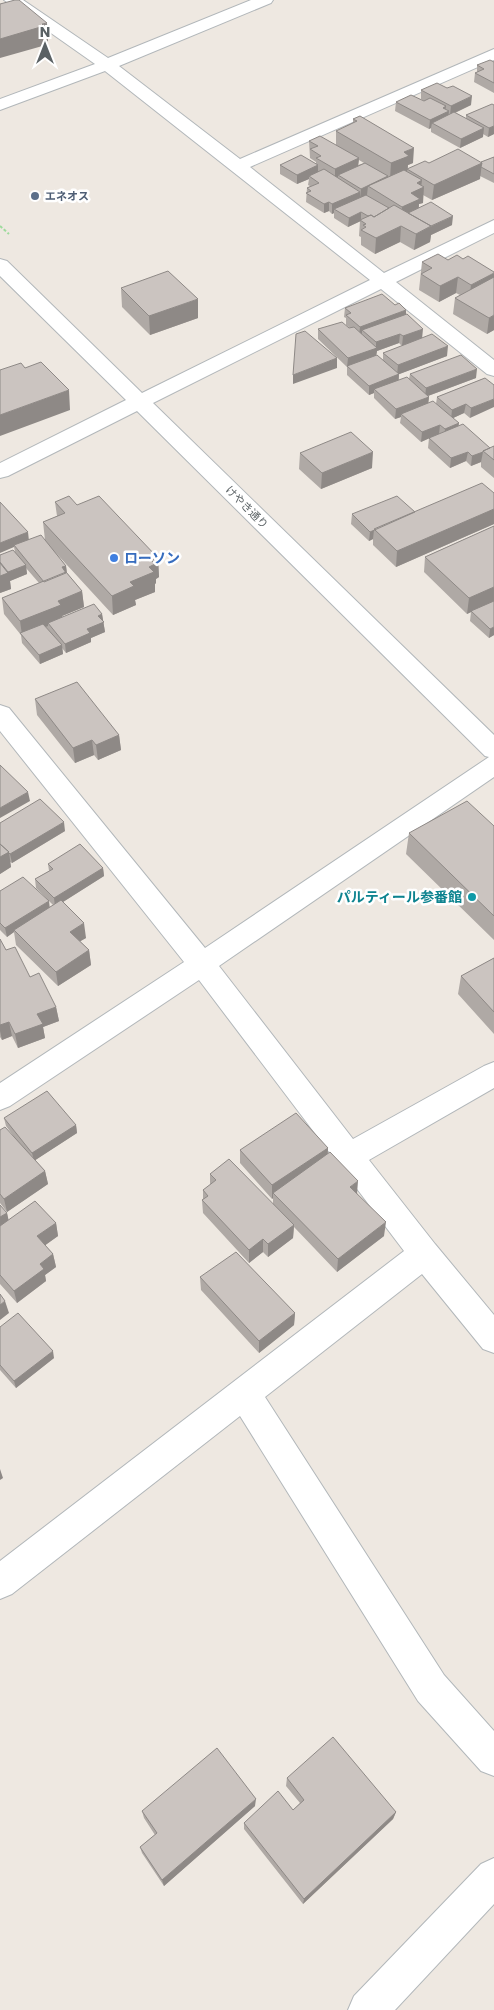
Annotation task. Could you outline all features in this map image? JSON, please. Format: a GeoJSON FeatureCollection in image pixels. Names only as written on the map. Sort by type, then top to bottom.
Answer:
{"type":"FeatureCollection","features":[{"type":"Feature","properties":{"kind":"street"},"geometry":{"type":"LineString","coordinates":[[12,0],[107,65],[238,166],[494,370]]}},
{"type":"Feature","properties":{"kind":"street"},"geometry":{"type":"LineString","coordinates":[[0,105],[107,65],[265,0]]}},
{"type":"Feature","properties":{"kind":"street"},"geometry":{"type":"LineString","coordinates":[[238,166],[494,54]]}},
{"type":"Feature","properties":{"kind":"street"},"geometry":{"type":"LineString","coordinates":[[0,471],[494,226]]}},
{"type":"Feature","properties":{"kind":"street","name":"けやき通り"},"geometry":{"type":"LineString","coordinates":[[0,264],[494,750]]}},
{"type":"Feature","properties":{"kind":"street"},"geometry":{"type":"LineString","coordinates":[[4,727],[202,964],[424,1254],[494,1339]]}},
{"type":"Feature","properties":{"kind":"street"},"geometry":{"type":"LineString","coordinates":[[0,1098],[202,964],[494,765]]}},
{"type":"Feature","properties":{"kind":"street"},"geometry":{"type":"LineString","coordinates":[[350,1156],[494,1074]]}},
{"type":"Feature","properties":{"kind":"street"},"geometry":{"type":"LineString","coordinates":[[0,1582],[424,1254]]}},
{"type":"Feature","properties":{"kind":"street"},"geometry":{"type":"LineString","coordinates":[[244,1393],[431,1688],[494,1758]]}},
{"type":"Feature","properties":{"kind":"street"},"geometry":{"type":"LineString","coordinates":[[368,2010],[494,1878]]}},
{"type":"Feature","properties":{"kind":"building"},"geometry":{"type":"Polygon","coordinates":[[[19,0],[47,23],[42,24],[44,26],[0,39],[0,4],[19,0]]]}},
{"type":"Feature","properties":{"kind":"building"},"geometry":{"type":"Polygon","coordinates":[[[490,60],[494,62],[494,83],[475,73],[484,69],[477,65],[490,60]]]}},
{"type":"Feature","properties":{"kind":"building"},"geometry":{"type":"Polygon","coordinates":[[[437,83],[447,88],[453,86],[472,96],[451,106],[421,90],[437,83]]]}},
{"type":"Feature","properties":{"kind":"building"},"geometry":{"type":"Polygon","coordinates":[[[411,95],[424,101],[430,98],[446,106],[443,108],[449,111],[430,120],[396,102],[411,95]]]}},
{"type":"Feature","properties":{"kind":"building"},"geometry":{"type":"Polygon","coordinates":[[[492,104],[494,105],[494,126],[489,128],[466,115],[492,104]]]}},
{"type":"Feature","properties":{"kind":"building"},"geometry":{"type":"Polygon","coordinates":[[[454,112],[484,128],[461,139],[432,123],[454,112]]]}},
{"type":"Feature","properties":{"kind":"building"},"geometry":{"type":"Polygon","coordinates":[[[360,116],[414,148],[404,152],[409,156],[391,163],[336,131],[357,121],[353,119],[360,116]]]}},
{"type":"Feature","properties":{"kind":"building"},"geometry":{"type":"Polygon","coordinates":[[[320,136],[359,158],[335,169],[316,158],[321,156],[310,149],[318,146],[309,141],[320,136]]]}},
{"type":"Feature","properties":{"kind":"building"},"geometry":{"type":"Polygon","coordinates":[[[458,149],[482,163],[434,185],[407,169],[425,161],[429,163],[458,149]]]}},
{"type":"Feature","properties":{"kind":"building"},"geometry":{"type":"Polygon","coordinates":[[[301,155],[318,165],[297,175],[280,165],[301,155]]]}},
{"type":"Feature","properties":{"kind":"building"},"geometry":{"type":"Polygon","coordinates":[[[494,157],[494,174],[481,167],[481,162],[494,157]]]}},
{"type":"Feature","properties":{"kind":"building"},"geometry":{"type":"Polygon","coordinates":[[[365,163],[388,176],[361,189],[338,175],[365,163]]]}},
{"type":"Feature","properties":{"kind":"building"},"geometry":{"type":"Polygon","coordinates":[[[324,169],[360,192],[332,204],[329,202],[324,204],[306,193],[311,191],[307,188],[319,183],[309,176],[324,169]]]}},
{"type":"Feature","properties":{"kind":"building"},"geometry":{"type":"Polygon","coordinates":[[[404,170],[422,180],[417,183],[424,187],[411,193],[420,199],[402,207],[368,186],[404,170]]]}},
{"type":"Feature","properties":{"kind":"building"},"geometry":{"type":"Polygon","coordinates":[[[366,195],[389,208],[374,217],[361,212],[349,218],[334,209],[366,195]]]}},
{"type":"Feature","properties":{"kind":"building"},"geometry":{"type":"Polygon","coordinates":[[[431,202],[453,216],[431,226],[408,213],[431,202]]]}},
{"type":"Feature","properties":{"kind":"building"},"geometry":{"type":"Polygon","coordinates":[[[394,205],[431,226],[416,234],[401,226],[376,238],[361,230],[366,227],[363,225],[366,224],[360,220],[371,215],[374,217],[394,205]]]}},
{"type":"Feature","properties":{"kind":"building"},"geometry":{"type":"Polygon","coordinates":[[[438,254],[448,260],[457,255],[463,259],[468,256],[494,273],[471,285],[458,277],[440,286],[421,274],[432,268],[422,262],[438,254]]]}},
{"type":"Feature","properties":{"kind":"building"},"geometry":{"type":"Polygon","coordinates":[[[168,271],[198,299],[149,316],[121,288],[168,271]]]}},
{"type":"Feature","properties":{"kind":"building"},"geometry":{"type":"Polygon","coordinates":[[[494,277],[494,315],[489,318],[455,298],[494,277]]]}},
{"type":"Feature","properties":{"kind":"building"},"geometry":{"type":"Polygon","coordinates":[[[382,294],[395,305],[399,303],[406,310],[360,327],[346,315],[351,313],[345,308],[382,294]]]}},
{"type":"Feature","properties":{"kind":"building"},"geometry":{"type":"Polygon","coordinates":[[[407,314],[423,329],[376,342],[362,330],[407,314]]]}},
{"type":"Feature","properties":{"kind":"building"},"geometry":{"type":"Polygon","coordinates":[[[342,322],[349,328],[354,327],[377,348],[348,358],[318,329],[342,322]]]}},
{"type":"Feature","properties":{"kind":"building"},"geometry":{"type":"Polygon","coordinates":[[[305,331],[337,358],[293,375],[296,334],[305,331]]]}},
{"type":"Feature","properties":{"kind":"building"},"geometry":{"type":"Polygon","coordinates":[[[432,334],[448,346],[398,365],[383,353],[432,334]]]}},
{"type":"Feature","properties":{"kind":"building"},"geometry":{"type":"Polygon","coordinates":[[[377,355],[399,374],[369,386],[347,366],[377,355]]]}},
{"type":"Feature","properties":{"kind":"building"},"geometry":{"type":"Polygon","coordinates":[[[461,355],[477,369],[426,388],[410,374],[461,355]]]}},
{"type":"Feature","properties":{"kind":"building"},"geometry":{"type":"Polygon","coordinates":[[[41,362],[69,390],[0,415],[0,370],[21,363],[25,368],[41,362]]]}},
{"type":"Feature","properties":{"kind":"building"},"geometry":{"type":"Polygon","coordinates":[[[407,377],[429,397],[396,409],[374,389],[407,377]]]}},
{"type":"Feature","properties":{"kind":"building"},"geometry":{"type":"Polygon","coordinates":[[[485,378],[494,385],[494,399],[471,408],[466,404],[452,410],[437,397],[485,378]]]}},
{"type":"Feature","properties":{"kind":"building"},"geometry":{"type":"Polygon","coordinates":[[[433,401],[459,423],[445,429],[440,425],[422,432],[401,414],[433,401]]]}},
{"type":"Feature","properties":{"kind":"building"},"geometry":{"type":"Polygon","coordinates":[[[463,424],[490,448],[472,456],[468,452],[451,458],[429,438],[463,424]]]}},
{"type":"Feature","properties":{"kind":"building"},"geometry":{"type":"Polygon","coordinates":[[[351,432],[373,452],[322,473],[300,453],[351,432]]]}},
{"type":"Feature","properties":{"kind":"building"},"geometry":{"type":"Polygon","coordinates":[[[494,446],[494,460],[483,451],[494,446]]]}},
{"type":"Feature","properties":{"kind":"building"},"geometry":{"type":"Polygon","coordinates":[[[482,483],[494,493],[494,509],[397,551],[374,529],[482,483]]]}},
{"type":"Feature","properties":{"kind":"building"},"geometry":{"type":"Polygon","coordinates":[[[69,496],[77,505],[99,496],[158,558],[151,560],[155,564],[149,567],[154,572],[130,582],[134,586],[112,596],[43,522],[65,513],[55,502],[69,496]]]}},
{"type":"Feature","properties":{"kind":"building"},"geometry":{"type":"Polygon","coordinates":[[[397,496],[415,512],[370,532],[352,514],[397,496]]]}},
{"type":"Feature","properties":{"kind":"building"},"geometry":{"type":"Polygon","coordinates":[[[0,502],[28,532],[0,543],[0,502]]]}},
{"type":"Feature","properties":{"kind":"building"},"geometry":{"type":"Polygon","coordinates":[[[494,526],[494,587],[469,598],[425,557],[494,526]]]}},
{"type":"Feature","properties":{"kind":"building"},"geometry":{"type":"Polygon","coordinates":[[[41,535],[66,566],[62,567],[66,573],[44,582],[14,545],[41,535]]]}},
{"type":"Feature","properties":{"kind":"building"},"geometry":{"type":"Polygon","coordinates":[[[13,550],[26,565],[8,572],[0,562],[0,555],[13,550]]]}},
{"type":"Feature","properties":{"kind":"building"},"geometry":{"type":"Polygon","coordinates":[[[0,563],[8,573],[0,576],[0,563]]]}},
{"type":"Feature","properties":{"kind":"building"},"geometry":{"type":"Polygon","coordinates":[[[66,572],[82,591],[58,601],[61,605],[20,621],[2,598],[66,572]]]}},
{"type":"Feature","properties":{"kind":"building"},"geometry":{"type":"Polygon","coordinates":[[[494,601],[494,627],[490,629],[471,611],[494,601]]]}},
{"type":"Feature","properties":{"kind":"building"},"geometry":{"type":"Polygon","coordinates":[[[94,604],[102,614],[98,616],[104,622],[87,629],[90,633],[65,644],[48,623],[94,604]]]}},
{"type":"Feature","properties":{"kind":"building"},"geometry":{"type":"Polygon","coordinates":[[[43,624],[62,645],[39,655],[20,633],[43,624]]]}},
{"type":"Feature","properties":{"kind":"building"},"geometry":{"type":"Polygon","coordinates":[[[77,682],[119,735],[96,745],[92,740],[73,748],[35,699],[77,682]]]}},
{"type":"Feature","properties":{"kind":"building"},"geometry":{"type":"Polygon","coordinates":[[[0,765],[28,792],[0,808],[0,765]]]}},
{"type":"Feature","properties":{"kind":"building"},"geometry":{"type":"Polygon","coordinates":[[[40,799],[64,822],[10,854],[0,844],[0,823],[40,799]]]}},
{"type":"Feature","properties":{"kind":"building","name":"パルティール参番館"},"geometry":{"type":"Polygon","coordinates":[[[467,801],[494,826],[494,916],[409,833],[467,801]]]}},
{"type":"Feature","properties":{"kind":"building"},"geometry":{"type":"Polygon","coordinates":[[[0,844],[9,852],[0,857],[0,844]]]}},
{"type":"Feature","properties":{"kind":"building"},"geometry":{"type":"Polygon","coordinates":[[[80,844],[103,868],[54,898],[35,879],[53,869],[48,864],[80,844]]]}},
{"type":"Feature","properties":{"kind":"building"},"geometry":{"type":"Polygon","coordinates":[[[23,877],[49,901],[5,928],[0,923],[0,891],[23,877]]]}},
{"type":"Feature","properties":{"kind":"building"},"geometry":{"type":"Polygon","coordinates":[[[61,900],[84,923],[70,932],[89,950],[56,972],[14,930],[61,900]]]}},
{"type":"Feature","properties":{"kind":"building"},"geometry":{"type":"Polygon","coordinates":[[[0,939],[6,950],[15,947],[30,977],[39,973],[56,1007],[37,1014],[43,1024],[15,1034],[9,1022],[0,1025],[0,939]]]}},
{"type":"Feature","properties":{"kind":"building"},"geometry":{"type":"Polygon","coordinates":[[[494,958],[494,1012],[461,976],[494,958]]]}},
{"type":"Feature","properties":{"kind":"building"},"geometry":{"type":"Polygon","coordinates":[[[47,1091],[76,1125],[32,1153],[4,1118],[47,1091]]]}},
{"type":"Feature","properties":{"kind":"building"},"geometry":{"type":"Polygon","coordinates":[[[296,1113],[328,1148],[272,1185],[240,1150],[296,1113]]]}},
{"type":"Feature","properties":{"kind":"building"},"geometry":{"type":"Polygon","coordinates":[[[5,1127],[45,1171],[4,1199],[0,1194],[0,1130],[5,1127]]]}},
{"type":"Feature","properties":{"kind":"building"},"geometry":{"type":"Polygon","coordinates":[[[330,1152],[358,1181],[350,1187],[386,1222],[338,1259],[273,1193],[330,1152]]]}},
{"type":"Feature","properties":{"kind":"building"},"geometry":{"type":"Polygon","coordinates":[[[229,1159],[294,1225],[268,1244],[263,1239],[249,1250],[202,1200],[208,1196],[203,1190],[216,1180],[210,1174],[229,1159]]]}},
{"type":"Feature","properties":{"kind":"building"},"geometry":{"type":"Polygon","coordinates":[[[35,1201],[56,1223],[37,1236],[53,1254],[40,1264],[44,1269],[14,1291],[0,1275],[0,1226],[35,1201]]]}},
{"type":"Feature","properties":{"kind":"building"},"geometry":{"type":"Polygon","coordinates":[[[0,1205],[7,1213],[0,1217],[0,1205]]]}},
{"type":"Feature","properties":{"kind":"building"},"geometry":{"type":"Polygon","coordinates":[[[236,1252],[295,1313],[259,1341],[200,1277],[236,1252]]]}},
{"type":"Feature","properties":{"kind":"building"},"geometry":{"type":"Polygon","coordinates":[[[0,1294],[5,1301],[0,1305],[0,1294]]]}},
{"type":"Feature","properties":{"kind":"building"},"geometry":{"type":"Polygon","coordinates":[[[18,1313],[53,1351],[14,1381],[0,1365],[0,1327],[18,1313]]]}},
{"type":"Feature","properties":{"kind":"building"},"geometry":{"type":"Polygon","coordinates":[[[333,1737],[396,1812],[304,1899],[244,1823],[278,1791],[293,1810],[304,1800],[287,1778],[333,1737]]]}},
{"type":"Feature","properties":{"kind":"building"},"geometry":{"type":"Polygon","coordinates":[[[217,1748],[256,1799],[162,1880],[140,1847],[157,1833],[142,1811],[217,1748]]]}},
{"type":"Feature","properties":{"kind":"place","name":"エネオス"},"geometry":{"type":"Point","coordinates":[35,196]}},
{"type":"Feature","properties":{"kind":"place","name":"ローソン"},"geometry":{"type":"Point","coordinates":[114,558]}},
{"type":"Feature","properties":{"kind":"place","name":"パルティール参番館"},"geometry":{"type":"Point","coordinates":[472,897]}}]}
